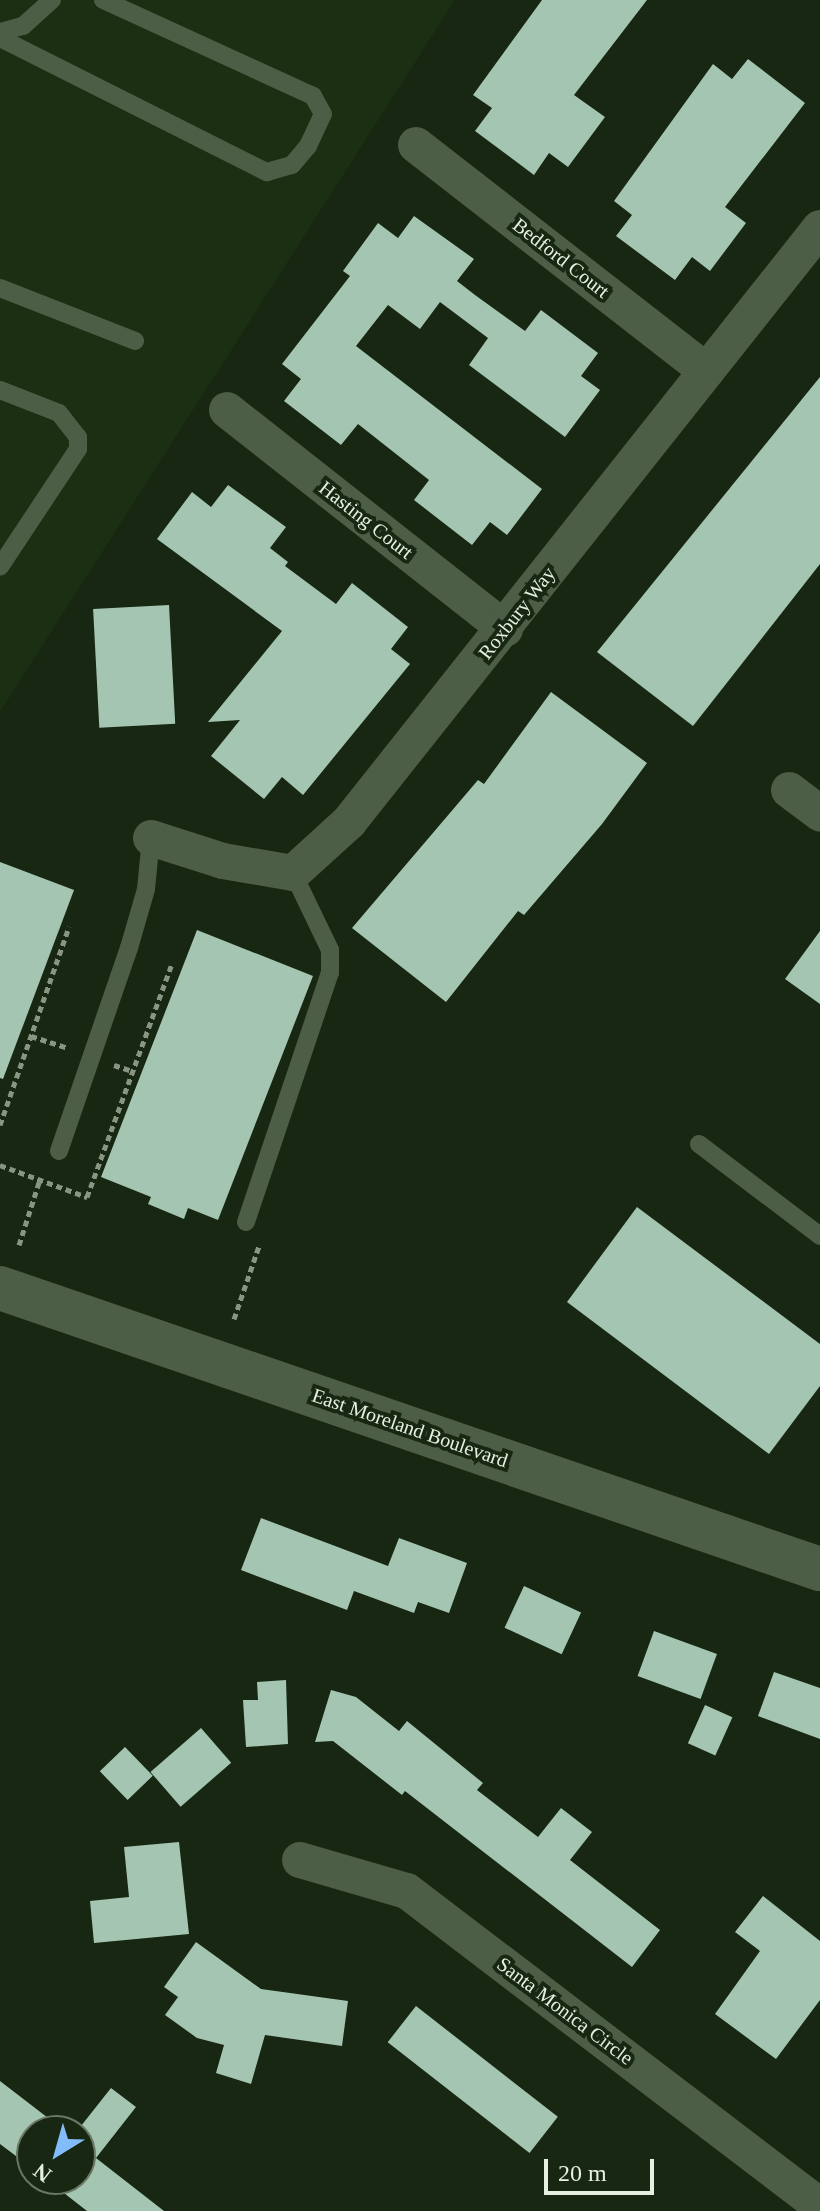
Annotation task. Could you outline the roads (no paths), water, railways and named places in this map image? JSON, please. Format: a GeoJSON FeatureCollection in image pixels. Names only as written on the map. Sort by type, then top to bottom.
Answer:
{"type":"FeatureCollection","features":[{"type":"Feature","properties":{"kind":"main road","name":"East Moreland Boulevard"},"geometry":{"type":"LineString","coordinates":[[0,1288],[820,1569]]}},
{"type":"Feature","properties":{"kind":"street","name":"Bedford Court"},"geometry":{"type":"LineString","coordinates":[[416,145],[706,371]]}},
{"type":"Feature","properties":{"kind":"street","name":"Roxbury Way"},"geometry":{"type":"LineString","coordinates":[[293,873],[349,822],[820,228]]}},
{"type":"Feature","properties":{"kind":"street","name":"Hasting Court"},"geometry":{"type":"LineString","coordinates":[[227,410],[505,629]]}},
{"type":"Feature","properties":{"kind":"street"},"geometry":{"type":"LineString","coordinates":[[789,790],[820,813]]}},
{"type":"Feature","properties":{"kind":"street"},"geometry":{"type":"LineString","coordinates":[[151,838],[223,861],[293,873]]}},
{"type":"Feature","properties":{"kind":"street","name":"Santa Monica Circle"},"geometry":{"type":"LineString","coordinates":[[300,1860],[407,1891],[811,2199]]}},
{"type":"Feature","properties":{"kind":"lane"},"geometry":{"type":"LineString","coordinates":[[0,35],[23,26],[52,0]]}},
{"type":"Feature","properties":{"kind":"lane"},"geometry":{"type":"LineString","coordinates":[[0,35],[267,172],[292,165],[308,146],[323,114],[313,96],[103,0]]}},
{"type":"Feature","properties":{"kind":"lane"},"geometry":{"type":"LineString","coordinates":[[0,288],[135,341]]}},
{"type":"Feature","properties":{"kind":"lane"},"geometry":{"type":"LineString","coordinates":[[0,390],[59,413],[78,437],[78,449],[0,567]]}},
{"type":"Feature","properties":{"kind":"lane"},"geometry":{"type":"LineString","coordinates":[[59,1151],[129,948],[146,889],[151,838]]}},
{"type":"Feature","properties":{"kind":"lane"},"geometry":{"type":"LineString","coordinates":[[246,1222],[330,973],[330,950],[293,873]]}},
{"type":"Feature","properties":{"kind":"lane"},"geometry":{"type":"LineString","coordinates":[[699,1144],[820,1236]]}}]}
